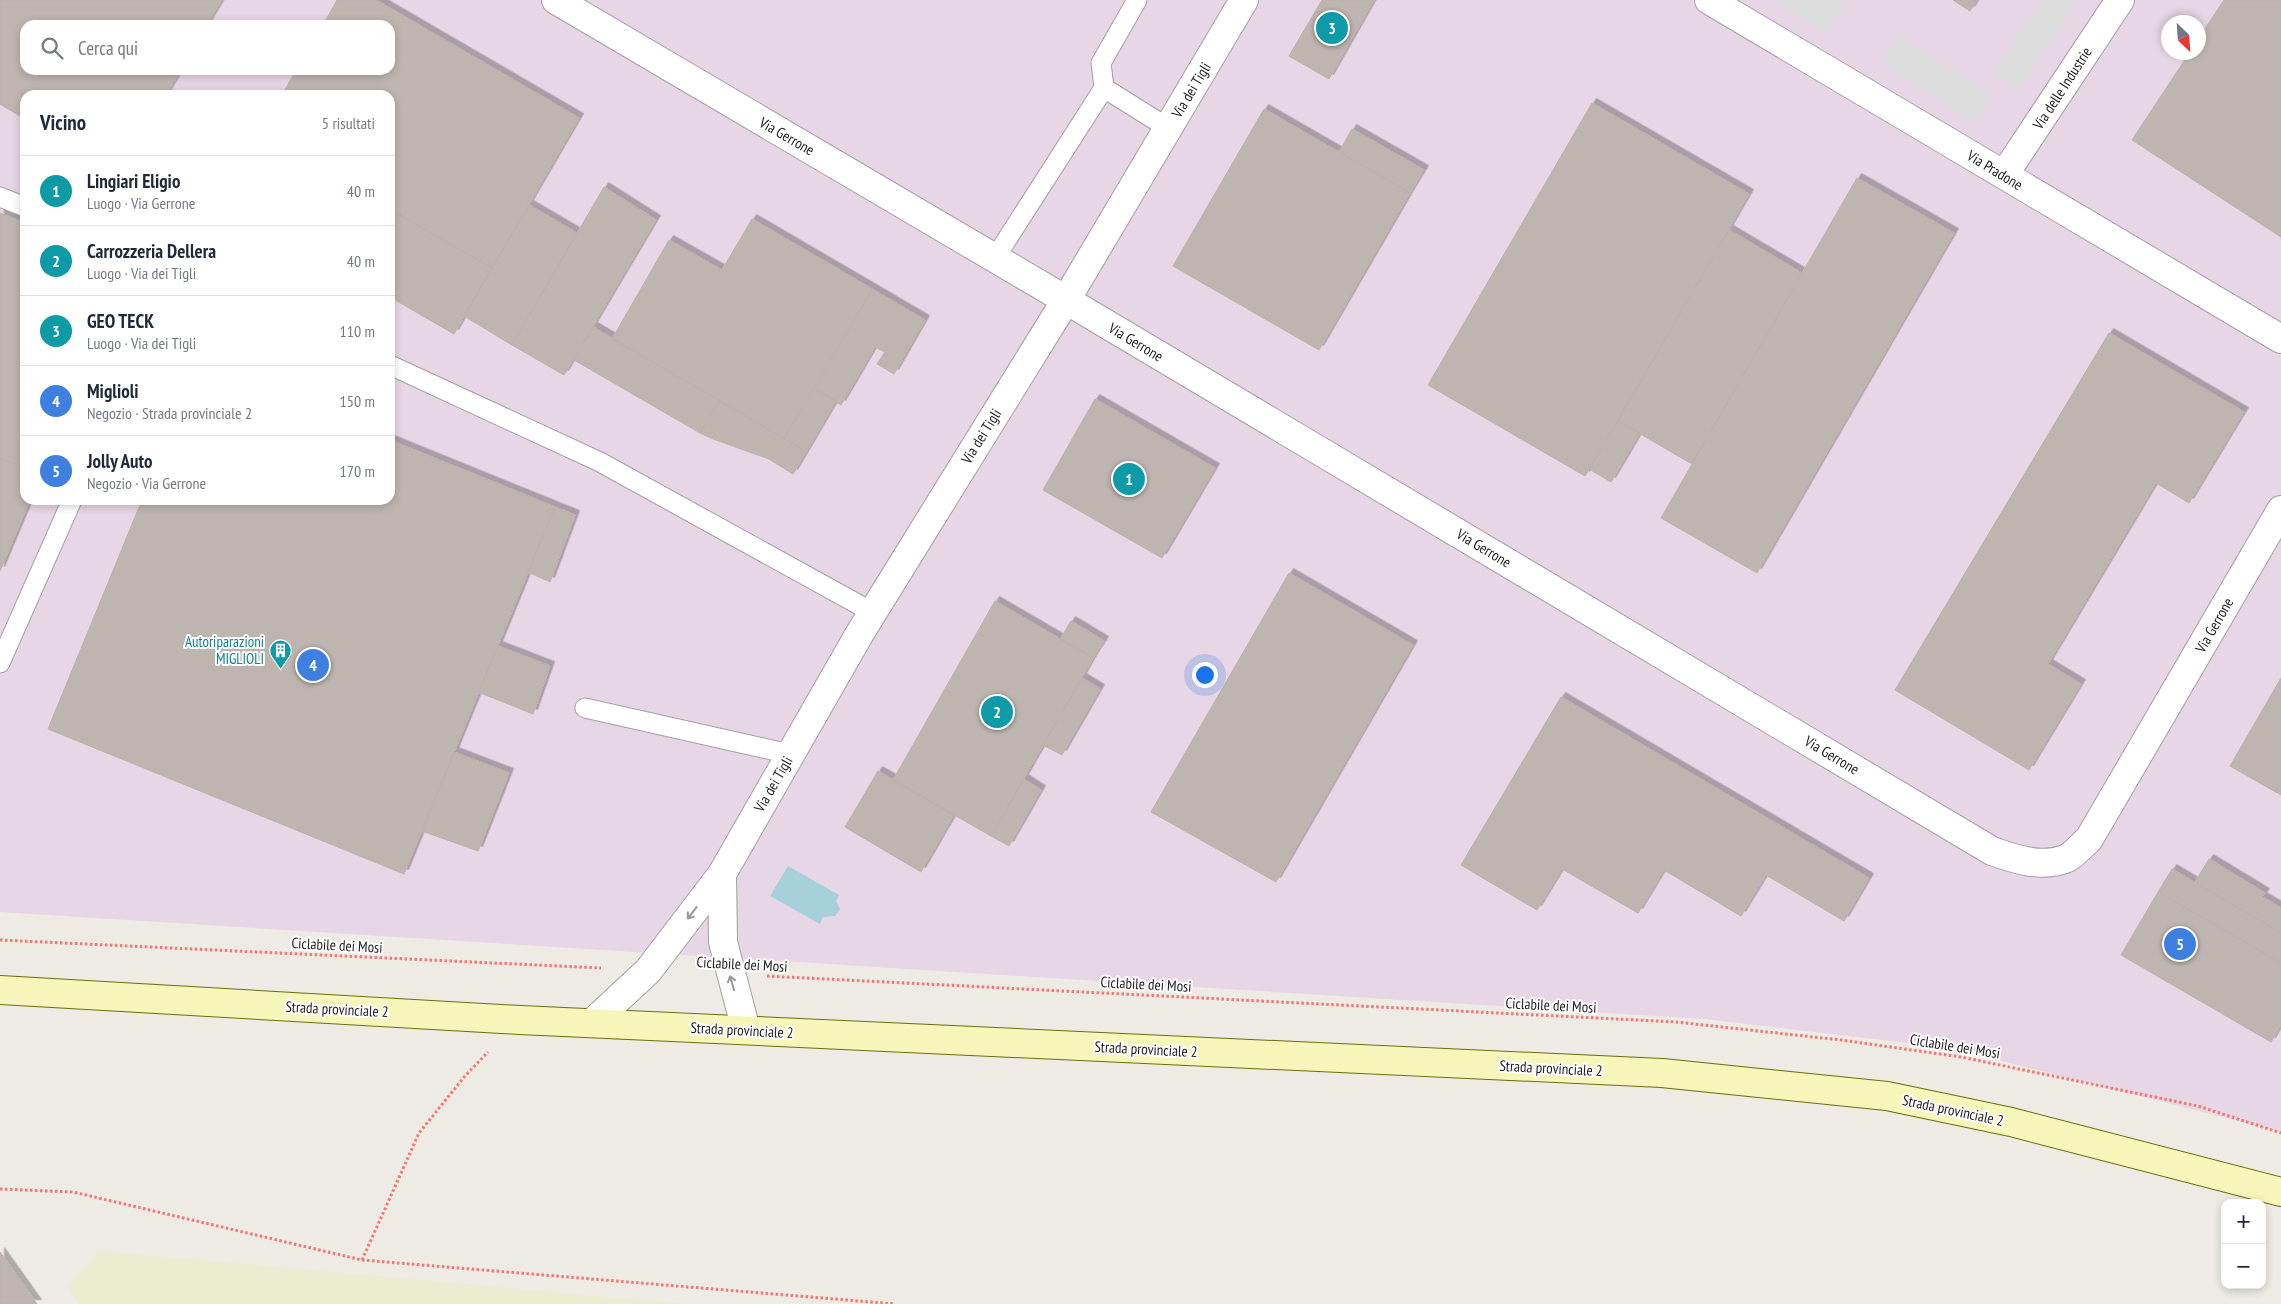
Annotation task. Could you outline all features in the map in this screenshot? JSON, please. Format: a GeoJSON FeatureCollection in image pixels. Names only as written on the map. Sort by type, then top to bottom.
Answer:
{"type":"FeatureCollection","features":[{"type":"Feature","properties":{"kind":"main road","name":"Strada provinciale 2"},"geometry":{"type":"LineString","coordinates":[[0,990],[592,1024],[1662,1073],[1887,1096],[2011,1122],[2281,1192]]}},
{"type":"Feature","properties":{"kind":"street","name":"Via Gerrone"},"geometry":{"type":"LineString","coordinates":[[556,0],[1066,300],[1992,851],[2021,860],[2039,863],[2065,859],[2089,839],[2281,510]]}},
{"type":"Feature","properties":{"kind":"street","name":"Via dei Tigli"},"geometry":{"type":"LineString","coordinates":[[592,1024],[648,971],[722,874],[872,612],[1066,300],[1244,0]]}},
{"type":"Feature","properties":{"kind":"street","name":"Via Pradone"},"geometry":{"type":"LineString","coordinates":[[1709,0],[2281,339]]}},
{"type":"Feature","properties":{"kind":"street","name":"Via delle Industrie"},"geometry":{"type":"LineString","coordinates":[[2004,175],[2120,0]]}},
{"type":"Feature","properties":{"kind":"street"},"geometry":{"type":"LineString","coordinates":[[722,874],[723,942],[746,1030]]}},
{"type":"Feature","properties":{"kind":"lane"},"geometry":{"type":"LineString","coordinates":[[995,258],[1104,88],[1101,63],[1137,0]]}},
{"type":"Feature","properties":{"kind":"lane"},"geometry":{"type":"LineString","coordinates":[[1104,88],[1168,128]]}},
{"type":"Feature","properties":{"kind":"lane"},"geometry":{"type":"LineString","coordinates":[[0,197],[20,205]]}},
{"type":"Feature","properties":{"kind":"lane"},"geometry":{"type":"LineString","coordinates":[[395,367],[600,462],[872,612]]}},
{"type":"Feature","properties":{"kind":"lane"},"geometry":{"type":"LineString","coordinates":[[0,663],[70,505]]}},
{"type":"Feature","properties":{"kind":"lane"},"geometry":{"type":"LineString","coordinates":[[585,708],[790,754]]}},
{"type":"Feature","properties":{"kind":"path","name":"Ciclabile dei Mosi"},"geometry":{"type":"LineString","coordinates":[[0,940],[648,971]]}},
{"type":"Feature","properties":{"kind":"path","name":"Ciclabile dei Mosi"},"geometry":{"type":"LineString","coordinates":[[730,974],[1676,1022],[1841,1040],[1961,1057],[2198,1106],[2281,1133]]}},
{"type":"Feature","properties":{"kind":"path"},"geometry":{"type":"LineString","coordinates":[[362,1260],[419,1133],[465,1076],[520,1020]]}},
{"type":"Feature","properties":{"kind":"path"},"geometry":{"type":"LineString","coordinates":[[0,1189],[73,1192],[362,1260],[895,1304]]}},
{"type":"Feature","properties":{"kind":"shaded area"},"geometry":{"type":"Polygon","coordinates":[[[0,0],[2281,0],[2281,1132],[1951,1048],[1704,1019],[0,912],[0,0]]]}},
{"type":"Feature","properties":{"kind":"shaded area"},"geometry":{"type":"Polygon","coordinates":[[[1774,0],[1835,0],[1844,6],[1827,33],[1774,0]]]}},
{"type":"Feature","properties":{"kind":"shaded area"},"geometry":{"type":"Polygon","coordinates":[[[2042,0],[2079,0],[2019,90],[1993,73],[2042,0]]]}},
{"type":"Feature","properties":{"kind":"shaded area"},"geometry":{"type":"Polygon","coordinates":[[[1898,36],[1992,94],[1975,122],[1881,64],[1898,36]]]}},
{"type":"Feature","properties":{"kind":"green space"},"geometry":{"type":"Polygon","coordinates":[[[99,1251],[682,1304],[80,1304],[67,1286],[99,1251]]]}},
{"type":"Feature","properties":{"kind":"water"},"geometry":{"type":"Polygon","coordinates":[[[788,866],[839,895],[836,901],[840,909],[835,916],[823,917],[820,924],[770,896],[788,866]]]}},
{"type":"Feature","properties":{"kind":"building"},"geometry":{"type":"Polygon","coordinates":[[[0,0],[222,0],[210,20],[20,20],[20,75],[178,75],[169,90],[20,90],[20,116],[0,104],[0,0]]]}},
{"type":"Feature","properties":{"kind":"building"},"geometry":{"type":"Polygon","coordinates":[[[337,0],[376,0],[579,118],[492,268],[395,212],[395,90],[285,90],[293,75],[395,75],[395,20],[326,20],[337,0]]]}},
{"type":"Feature","properties":{"kind":"building"},"geometry":{"type":"Polygon","coordinates":[[[1322,0],[1374,0],[1329,79],[1289,56],[1322,0]]]}},
{"type":"Feature","properties":{"kind":"building"},"geometry":{"type":"Polygon","coordinates":[[[1953,0],[1977,0],[1970,11],[1953,0]]]}},
{"type":"Feature","properties":{"kind":"building"},"geometry":{"type":"Polygon","coordinates":[[[2224,0],[2281,0],[2281,237],[2132,140],[2185,60],[2206,60],[2206,27],[2224,0]]]}},
{"type":"Feature","properties":{"kind":"building"},"geometry":{"type":"Polygon","coordinates":[[[1592,103],[1749,194],[1585,476],[1428,385],[1592,103]]]}},
{"type":"Feature","properties":{"kind":"building"},"geometry":{"type":"Polygon","coordinates":[[[1264,109],[1410,193],[1319,350],[1173,266],[1264,109]]]}},
{"type":"Feature","properties":{"kind":"building"},"geometry":{"type":"Polygon","coordinates":[[[1352,129],[1424,170],[1410,193],[1339,152],[1352,129]]]}},
{"type":"Feature","properties":{"kind":"building"},"geometry":{"type":"Polygon","coordinates":[[[1857,178],[1954,233],[1757,573],[1661,518],[1857,178]]]}},
{"type":"Feature","properties":{"kind":"building"},"geometry":{"type":"Polygon","coordinates":[[[604,187],[656,220],[564,375],[512,345],[604,187]]]}},
{"type":"Feature","properties":{"kind":"building"},"geometry":{"type":"Polygon","coordinates":[[[529,205],[577,233],[512,345],[464,316],[529,205]]]}},
{"type":"Feature","properties":{"kind":"building"},"geometry":{"type":"Polygon","coordinates":[[[395,212],[492,268],[454,334],[395,300],[395,212]]]}},
{"type":"Feature","properties":{"kind":"building"},"geometry":{"type":"Polygon","coordinates":[[[0,213],[20,221],[20,466],[0,458],[0,213]]]}},
{"type":"Feature","properties":{"kind":"building"},"geometry":{"type":"Polygon","coordinates":[[[752,219],[872,289],[784,438],[612,339],[669,240],[722,270],[752,219]]]}},
{"type":"Feature","properties":{"kind":"building"},"geometry":{"type":"Polygon","coordinates":[[[1729,230],[1802,273],[1692,464],[1618,421],[1729,230]]]}},
{"type":"Feature","properties":{"kind":"building"},"geometry":{"type":"Polygon","coordinates":[[[872,289],[925,320],[894,374],[877,364],[885,352],[875,347],[841,405],[815,389],[872,289]]]}},
{"type":"Feature","properties":{"kind":"building"},"geometry":{"type":"Polygon","coordinates":[[[593,327],[719,400],[700,433],[574,360],[593,327]]]}},
{"type":"Feature","properties":{"kind":"building"},"geometry":{"type":"Polygon","coordinates":[[[2109,333],[2244,412],[2189,503],[2156,483],[2048,664],[2081,684],[2029,770],[1895,690],[2109,333]]]}},
{"type":"Feature","properties":{"kind":"building"},"geometry":{"type":"Polygon","coordinates":[[[815,389],[836,401],[806,452],[784,438],[815,389]]]}},
{"type":"Feature","properties":{"kind":"building"},"geometry":{"type":"Polygon","coordinates":[[[1095,399],[1215,468],[1162,558],[1043,490],[1095,399]]]}},
{"type":"Feature","properties":{"kind":"building"},"geometry":{"type":"Polygon","coordinates":[[[719,400],[806,452],[793,474],[769,459],[700,433],[719,400]]]}},
{"type":"Feature","properties":{"kind":"building"},"geometry":{"type":"Polygon","coordinates":[[[1618,421],[1640,433],[1611,482],[1589,469],[1618,421]]]}},
{"type":"Feature","properties":{"kind":"building","name":"Autoriparazioni MIGLIOLI"},"geometry":{"type":"Polygon","coordinates":[[[395,442],[555,507],[404,874],[48,729],[140,505],[395,505],[395,442]]]}},
{"type":"Feature","properties":{"kind":"building"},"geometry":{"type":"Polygon","coordinates":[[[0,458],[20,466],[20,505],[28,505],[0,571],[0,458]]]}},
{"type":"Feature","properties":{"kind":"building"},"geometry":{"type":"Polygon","coordinates":[[[555,507],[575,515],[550,582],[528,572],[555,507]]]}},
{"type":"Feature","properties":{"kind":"building"},"geometry":{"type":"Polygon","coordinates":[[[1289,573],[1413,645],[1276,882],[1151,812],[1289,573]]]}},
{"type":"Feature","properties":{"kind":"building"},"geometry":{"type":"Polygon","coordinates":[[[995,601],[1093,658],[991,836],[893,780],[995,601]]]}},
{"type":"Feature","properties":{"kind":"building"},"geometry":{"type":"Polygon","coordinates":[[[1071,621],[1104,641],[1093,658],[1060,639],[1071,621]]]}},
{"type":"Feature","properties":{"kind":"building"},"geometry":{"type":"Polygon","coordinates":[[[498,646],[550,666],[533,714],[478,692],[498,646]]]}},
{"type":"Feature","properties":{"kind":"building"},"geometry":{"type":"Polygon","coordinates":[[[1082,678],[1100,689],[1062,755],[1043,745],[1082,678]]]}},
{"type":"Feature","properties":{"kind":"building"},"geometry":{"type":"Polygon","coordinates":[[[2281,678],[2281,795],[2230,766],[2281,678]]]}},
{"type":"Feature","properties":{"kind":"building"},"geometry":{"type":"Polygon","coordinates":[[[1561,697],[1869,878],[1844,921],[1766,875],[1741,916],[1664,870],[1638,913],[1562,869],[1537,910],[1461,865],[1561,697]]]}},
{"type":"Feature","properties":{"kind":"building"},"geometry":{"type":"Polygon","coordinates":[[[454,752],[509,773],[478,851],[422,831],[454,752]]]}},
{"type":"Feature","properties":{"kind":"building"},"geometry":{"type":"Polygon","coordinates":[[[878,771],[954,815],[921,872],[845,827],[878,771]]]}},
{"type":"Feature","properties":{"kind":"building"},"geometry":{"type":"Polygon","coordinates":[[[1024,779],[1041,790],[1009,846],[991,836],[1024,779]]]}},
{"type":"Feature","properties":{"kind":"building"},"geometry":{"type":"Polygon","coordinates":[[[2209,859],[2265,893],[2262,897],[2281,908],[2281,933],[2195,882],[2209,859]]]}},
{"type":"Feature","properties":{"kind":"building"},"geometry":{"type":"Polygon","coordinates":[[[2172,869],[2281,933],[2281,963],[2158,892],[2172,869]]]}},
{"type":"Feature","properties":{"kind":"building"},"geometry":{"type":"Polygon","coordinates":[[[2158,892],[2281,963],[2281,1025],[2271,1042],[2121,955],[2158,892]]]}},
{"type":"Feature","properties":{"kind":"building"},"geometry":{"type":"Polygon","coordinates":[[[0,1252],[37,1304],[0,1304],[0,1252]]]}},
{"type":"Feature","properties":{"kind":"place","name":"GEO TECK"},"geometry":{"type":"Point","coordinates":[1332,28]}},
{"type":"Feature","properties":{"kind":"place","name":"Lingiari Eligio"},"geometry":{"type":"Point","coordinates":[1129,479]}},
{"type":"Feature","properties":{"kind":"place","name":"Miglioli"},"geometry":{"type":"Point","coordinates":[313,665]}},
{"type":"Feature","properties":{"kind":"place","name":"Autoriparazioni MIGLIOLI"},"geometry":{"type":"Point","coordinates":[280,669]}},
{"type":"Feature","properties":{"kind":"place","name":"Carrozzeria Dellera"},"geometry":{"type":"Point","coordinates":[997,712]}},
{"type":"Feature","properties":{"kind":"place","name":"Jolly Auto"},"geometry":{"type":"Point","coordinates":[2180,944]}}]}
